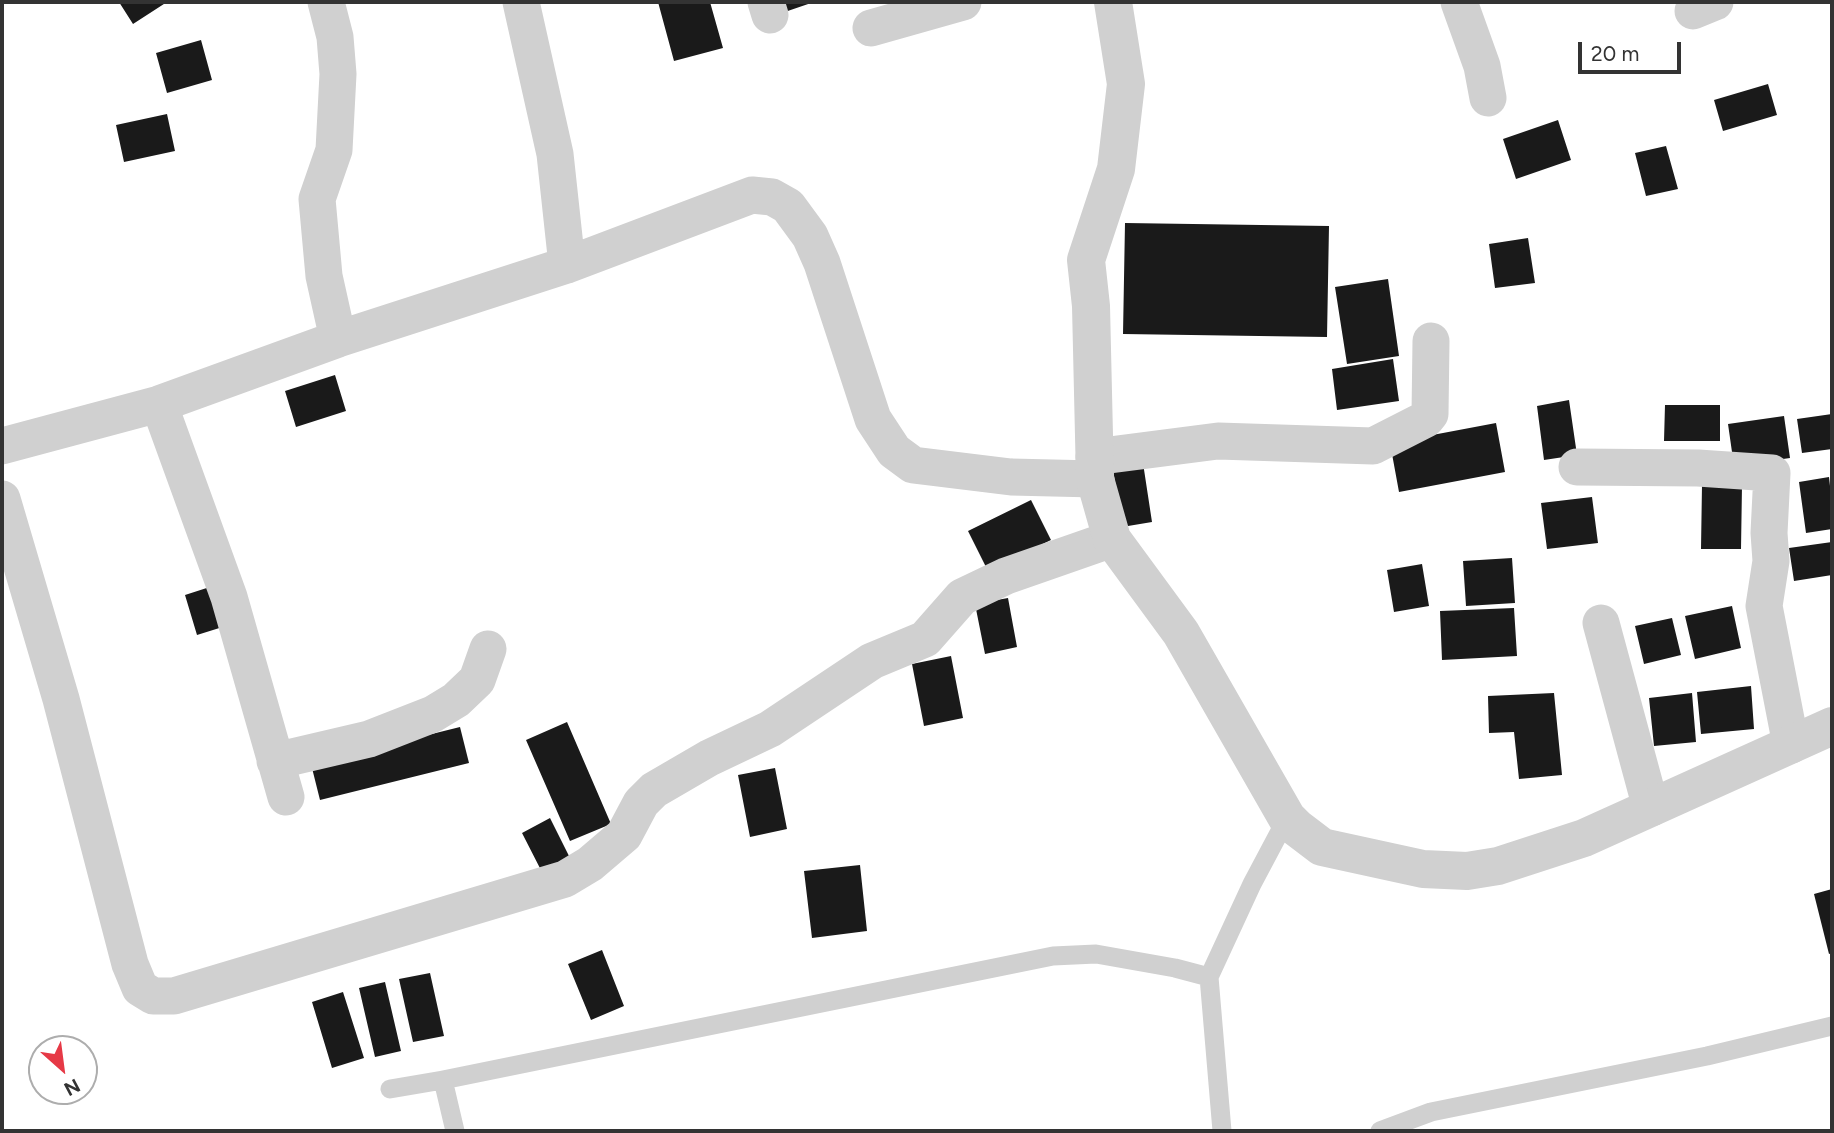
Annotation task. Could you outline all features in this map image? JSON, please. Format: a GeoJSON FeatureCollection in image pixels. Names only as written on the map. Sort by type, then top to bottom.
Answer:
{"type":"FeatureCollection","features":[{"type":"Feature","properties":{"kind":"street"},"geometry":{"type":"LineString","coordinates":[[326,2],[335,37],[338,74],[334,150],[317,198],[324,276],[338,339]]}},
{"type":"Feature","properties":{"kind":"street"},"geometry":{"type":"LineString","coordinates":[[521,2],[555,154],[567,265]]}},
{"type":"Feature","properties":{"kind":"street"},"geometry":{"type":"LineString","coordinates":[[871,28],[963,2]]}},
{"type":"Feature","properties":{"kind":"street"},"geometry":{"type":"LineString","coordinates":[[1113,2],[1126,83],[1116,169],[1086,260],[1091,306],[1094,468],[1112,539],[1181,633],[1287,818],[1322,847],[1423,869],[1467,872],[1519,860],[1584,838],[1832,726]]}},
{"type":"Feature","properties":{"kind":"street"},"geometry":{"type":"LineString","coordinates":[[1459,2],[1482,66],[1488,97]]}},
{"type":"Feature","properties":{"kind":"street"},"geometry":{"type":"LineString","coordinates":[[2,446],[159,404],[338,339],[567,265],[752,195],[772,197],[788,206],[810,236],[822,263],[873,419],[894,451],[914,466],[1011,477],[1094,468],[1219,441],[1373,446],[1426,419],[1430,414],[1431,341]]}},
{"type":"Feature","properties":{"kind":"street"},"geometry":{"type":"LineString","coordinates":[[159,404],[229,597],[286,797]]}},
{"type":"Feature","properties":{"kind":"street"},"geometry":{"type":"LineString","coordinates":[[1577,467],[1698,468],[1772,474],[1769,533],[1771,561],[1764,606],[1790,745]]}},
{"type":"Feature","properties":{"kind":"street"},"geometry":{"type":"LineString","coordinates":[[2,499],[61,699],[130,964],[140,988],[153,996],[173,996],[565,878],[590,864],[624,835],[641,803],[654,790],[691,768],[770,729],[873,661],[925,639],[962,597],[1006,576],[1112,539]]}},
{"type":"Feature","properties":{"kind":"street"},"geometry":{"type":"LineString","coordinates":[[1601,623],[1651,808]]}},
{"type":"Feature","properties":{"kind":"street"},"geometry":{"type":"LineString","coordinates":[[275,761],[369,739],[433,714],[456,700],[477,680],[488,649]]}},
{"type":"Feature","properties":{"kind":"lane"},"geometry":{"type":"LineString","coordinates":[[1222,1131],[1209,977],[1252,884],[1287,818]]}},
{"type":"Feature","properties":{"kind":"lane"},"geometry":{"type":"LineString","coordinates":[[390,1089],[1053,956],[1096,954],[1209,977]]}},
{"type":"Feature","properties":{"kind":"lane"},"geometry":{"type":"LineString","coordinates":[[1380,1131],[1431,1112],[1707,1056],[1832,1026]]}},
{"type":"Feature","properties":{"kind":"lane"},"geometry":{"type":"LineString","coordinates":[[443,1080],[455,1131]]}},
{"type":"Feature","properties":{"kind":"building"},"geometry":{"type":"Polygon","coordinates":[[[119,2],[167,2],[133,24],[119,2]]]}},
{"type":"Feature","properties":{"kind":"building"},"geometry":{"type":"Polygon","coordinates":[[[658,2],[710,2],[723,48],[674,61],[658,2]]]}},
{"type":"Feature","properties":{"kind":"building"},"geometry":{"type":"Polygon","coordinates":[[[772,2],[814,2],[776,15],[772,2]]]}},
{"type":"Feature","properties":{"kind":"building"},"geometry":{"type":"Polygon","coordinates":[[[201,40],[212,80],[167,93],[156,53],[201,40]]]}},
{"type":"Feature","properties":{"kind":"building"},"geometry":{"type":"Polygon","coordinates":[[[1768,84],[1777,115],[1723,131],[1714,100],[1768,84]]]}},
{"type":"Feature","properties":{"kind":"building"},"geometry":{"type":"Polygon","coordinates":[[[167,114],[175,151],[124,162],[116,125],[167,114]]]}},
{"type":"Feature","properties":{"kind":"building"},"geometry":{"type":"Polygon","coordinates":[[[1558,120],[1571,160],[1516,179],[1503,139],[1558,120]]]}},
{"type":"Feature","properties":{"kind":"building"},"geometry":{"type":"Polygon","coordinates":[[[1666,146],[1678,189],[1646,196],[1635,153],[1666,146]]]}},
{"type":"Feature","properties":{"kind":"building"},"geometry":{"type":"Polygon","coordinates":[[[1125,223],[1329,226],[1327,337],[1123,334],[1125,223]]]}},
{"type":"Feature","properties":{"kind":"building"},"geometry":{"type":"Polygon","coordinates":[[[1528,238],[1535,283],[1495,288],[1489,244],[1528,238]]]}},
{"type":"Feature","properties":{"kind":"building"},"geometry":{"type":"Polygon","coordinates":[[[1388,279],[1399,356],[1347,364],[1335,287],[1388,279]]]}},
{"type":"Feature","properties":{"kind":"building"},"geometry":{"type":"Polygon","coordinates":[[[1393,359],[1399,401],[1337,410],[1332,369],[1393,359]]]}},
{"type":"Feature","properties":{"kind":"building"},"geometry":{"type":"Polygon","coordinates":[[[335,375],[346,411],[296,427],[285,391],[335,375]]]}},
{"type":"Feature","properties":{"kind":"building"},"geometry":{"type":"Polygon","coordinates":[[[1569,400],[1577,455],[1544,460],[1537,406],[1569,400]]]}},
{"type":"Feature","properties":{"kind":"building"},"geometry":{"type":"Polygon","coordinates":[[[1665,405],[1720,405],[1720,441],[1664,441],[1665,405]]]}},
{"type":"Feature","properties":{"kind":"building"},"geometry":{"type":"Polygon","coordinates":[[[1832,414],[1832,449],[1802,453],[1797,419],[1832,414]]]}},
{"type":"Feature","properties":{"kind":"building"},"geometry":{"type":"Polygon","coordinates":[[[1784,416],[1790,458],[1734,466],[1728,424],[1784,416]]]}},
{"type":"Feature","properties":{"kind":"building"},"geometry":{"type":"Polygon","coordinates":[[[1496,423],[1505,472],[1399,492],[1390,443],[1496,423]]]}},
{"type":"Feature","properties":{"kind":"building"},"geometry":{"type":"Polygon","coordinates":[[[1143,463],[1152,522],[1122,527],[1113,469],[1143,463]]]}},
{"type":"Feature","properties":{"kind":"building"},"geometry":{"type":"Polygon","coordinates":[[[1829,477],[1832,529],[1806,533],[1799,482],[1829,477]]]}},
{"type":"Feature","properties":{"kind":"building"},"geometry":{"type":"Polygon","coordinates":[[[1702,485],[1742,485],[1741,549],[1701,549],[1702,485]]]}},
{"type":"Feature","properties":{"kind":"building"},"geometry":{"type":"Polygon","coordinates":[[[1592,497],[1598,543],[1547,549],[1541,503],[1592,497]]]}},
{"type":"Feature","properties":{"kind":"building"},"geometry":{"type":"Polygon","coordinates":[[[1031,500],[1051,540],[988,571],[968,531],[1031,500]]]}},
{"type":"Feature","properties":{"kind":"building"},"geometry":{"type":"Polygon","coordinates":[[[1832,542],[1832,575],[1794,581],[1789,548],[1832,542]]]}},
{"type":"Feature","properties":{"kind":"building"},"geometry":{"type":"Polygon","coordinates":[[[1512,558],[1515,603],[1466,606],[1463,561],[1512,558]]]}},
{"type":"Feature","properties":{"kind":"building"},"geometry":{"type":"Polygon","coordinates":[[[1422,564],[1429,606],[1394,612],[1387,570],[1422,564]]]}},
{"type":"Feature","properties":{"kind":"building"},"geometry":{"type":"Polygon","coordinates":[[[216,585],[229,625],[197,635],[185,595],[216,585]]]}},
{"type":"Feature","properties":{"kind":"building"},"geometry":{"type":"Polygon","coordinates":[[[1008,598],[1017,647],[985,654],[975,604],[1008,598]]]}},
{"type":"Feature","properties":{"kind":"building"},"geometry":{"type":"Polygon","coordinates":[[[1732,606],[1741,648],[1695,659],[1685,616],[1732,606]]]}},
{"type":"Feature","properties":{"kind":"building"},"geometry":{"type":"Polygon","coordinates":[[[1514,608],[1517,656],[1442,660],[1440,611],[1514,608]]]}},
{"type":"Feature","properties":{"kind":"building"},"geometry":{"type":"Polygon","coordinates":[[[1672,618],[1681,655],[1644,664],[1635,626],[1672,618]]]}},
{"type":"Feature","properties":{"kind":"building"},"geometry":{"type":"Polygon","coordinates":[[[951,656],[963,718],[924,726],[912,664],[951,656]]]}},
{"type":"Feature","properties":{"kind":"building"},"geometry":{"type":"Polygon","coordinates":[[[1751,686],[1754,729],[1701,734],[1697,692],[1751,686]]]}},
{"type":"Feature","properties":{"kind":"building"},"geometry":{"type":"Polygon","coordinates":[[[1554,693],[1562,775],[1519,779],[1514,732],[1489,733],[1488,696],[1554,693]]]}},
{"type":"Feature","properties":{"kind":"building"},"geometry":{"type":"Polygon","coordinates":[[[1692,693],[1696,742],[1654,746],[1649,698],[1692,693]]]}},
{"type":"Feature","properties":{"kind":"building"},"geometry":{"type":"Polygon","coordinates":[[[567,722],[611,824],[570,841],[526,740],[567,722]]]}},
{"type":"Feature","properties":{"kind":"building"},"geometry":{"type":"Polygon","coordinates":[[[460,727],[469,763],[320,800],[311,764],[460,727]]]}},
{"type":"Feature","properties":{"kind":"building"},"geometry":{"type":"Polygon","coordinates":[[[775,768],[787,829],[750,837],[738,775],[775,768]]]}},
{"type":"Feature","properties":{"kind":"building"},"geometry":{"type":"Polygon","coordinates":[[[550,818],[573,864],[545,878],[522,833],[550,818]]]}},
{"type":"Feature","properties":{"kind":"building"},"geometry":{"type":"Polygon","coordinates":[[[860,865],[867,931],[812,938],[804,871],[860,865]]]}},
{"type":"Feature","properties":{"kind":"building"},"geometry":{"type":"Polygon","coordinates":[[[1832,889],[1832,953],[1829,954],[1814,894],[1832,889]]]}},
{"type":"Feature","properties":{"kind":"building"},"geometry":{"type":"Polygon","coordinates":[[[602,950],[624,1006],[591,1020],[568,964],[602,950]]]}},
{"type":"Feature","properties":{"kind":"building"},"geometry":{"type":"Polygon","coordinates":[[[430,973],[444,1036],[413,1042],[399,979],[430,973]]]}},
{"type":"Feature","properties":{"kind":"building"},"geometry":{"type":"Polygon","coordinates":[[[385,982],[401,1051],[375,1057],[359,988],[385,982]]]}},
{"type":"Feature","properties":{"kind":"building"},"geometry":{"type":"Polygon","coordinates":[[[343,992],[364,1058],[332,1068],[312,1002],[343,992]]]}}]}
